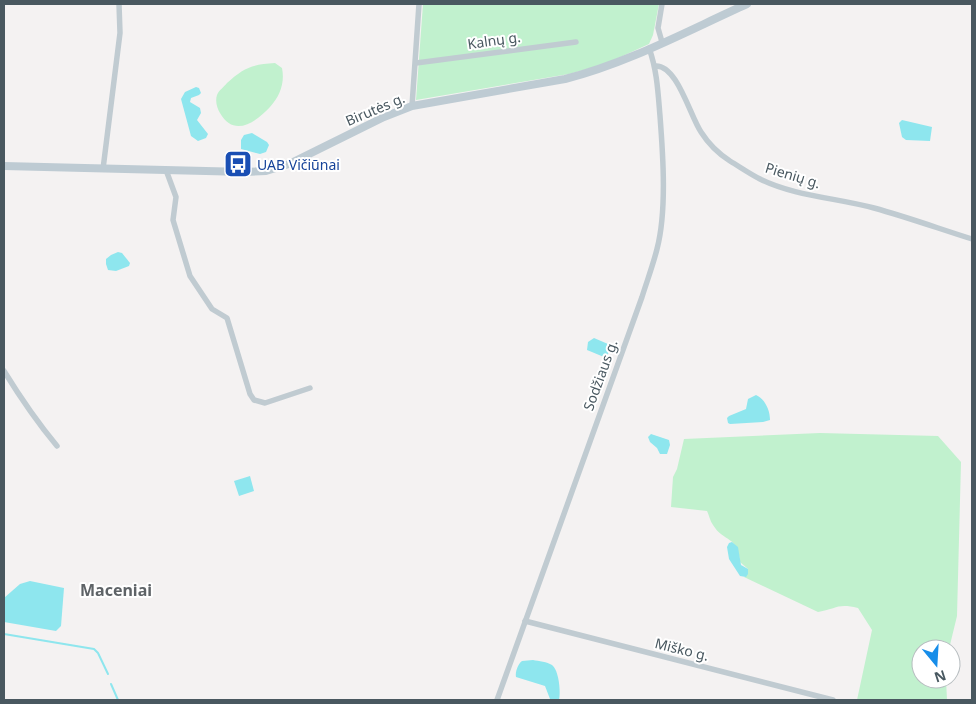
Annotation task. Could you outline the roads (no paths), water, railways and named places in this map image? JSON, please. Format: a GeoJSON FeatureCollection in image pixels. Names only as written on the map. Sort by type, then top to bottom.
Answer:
{"type":"FeatureCollection","features":[{"type":"Feature","properties":{"kind":"main road","name":"Birutės g."},"geometry":{"type":"LineString","coordinates":[[4,166],[246,172],[276,168],[289,164],[384,117],[412,106],[565,79],[601,69],[747,4]]}},
{"type":"Feature","properties":{"kind":"street"},"geometry":{"type":"LineString","coordinates":[[103,168],[120,33],[119,4]]}},
{"type":"Feature","properties":{"kind":"street"},"geometry":{"type":"LineString","coordinates":[[412,106],[419,4]]}},
{"type":"Feature","properties":{"kind":"street"},"geometry":{"type":"LineString","coordinates":[[662,4],[658,28],[662,42]]}},
{"type":"Feature","properties":{"kind":"street","name":"Kalnų g."},"geometry":{"type":"LineString","coordinates":[[416,63],[576,42]]}},
{"type":"Feature","properties":{"kind":"street","name":"Sodžiaus g."},"geometry":{"type":"LineString","coordinates":[[497,700],[642,297],[657,249],[661,227],[662,141],[655,66],[649,48]]}},
{"type":"Feature","properties":{"kind":"street","name":"Pienių g."},"geometry":{"type":"LineString","coordinates":[[655,66],[663,67],[672,77],[683,94],[700,131],[714,149],[728,160],[761,179],[793,190],[874,208],[972,239]]}},
{"type":"Feature","properties":{"kind":"street"},"geometry":{"type":"LineString","coordinates":[[166,170],[176,197],[173,220],[190,276],[212,310],[227,318],[250,394],[254,400],[265,403],[310,388]]}},
{"type":"Feature","properties":{"kind":"street"},"geometry":{"type":"LineString","coordinates":[[4,371],[21,399],[57,446]]}},
{"type":"Feature","properties":{"kind":"street","name":"Miško g."},"geometry":{"type":"LineString","coordinates":[[525,621],[833,700]]}},
{"type":"Feature","properties":{"kind":"water"},"geometry":{"type":"Polygon","coordinates":[[[196,87],[199,88],[201,93],[191,98],[190,102],[200,108],[201,113],[197,120],[208,134],[206,138],[198,141],[191,136],[181,99],[185,92],[196,87]]]}},
{"type":"Feature","properties":{"kind":"water"},"geometry":{"type":"Polygon","coordinates":[[[902,120],[932,127],[930,141],[906,140],[902,137],[899,123],[902,120]]]}},
{"type":"Feature","properties":{"kind":"water"},"geometry":{"type":"Polygon","coordinates":[[[252,133],[267,142],[269,145],[266,152],[260,154],[241,149],[241,140],[244,135],[252,133]]]}},
{"type":"Feature","properties":{"kind":"water"},"geometry":{"type":"Polygon","coordinates":[[[118,252],[122,253],[130,263],[129,266],[116,271],[108,270],[106,259],[118,252]]]}},
{"type":"Feature","properties":{"kind":"water"},"geometry":{"type":"Polygon","coordinates":[[[594,338],[608,344],[610,348],[608,354],[604,357],[587,350],[588,342],[594,338]]]}},
{"type":"Feature","properties":{"kind":"water"},"geometry":{"type":"Polygon","coordinates":[[[756,395],[766,405],[770,420],[728,423],[727,418],[729,416],[746,409],[748,399],[756,395]]]}},
{"type":"Feature","properties":{"kind":"water"},"geometry":{"type":"Polygon","coordinates":[[[651,434],[669,440],[670,445],[667,454],[660,454],[657,448],[650,442],[648,437],[651,434]]]}},
{"type":"Feature","properties":{"kind":"water"},"geometry":{"type":"Polygon","coordinates":[[[250,476],[254,491],[239,496],[234,481],[250,476]]]}},
{"type":"Feature","properties":{"kind":"water"},"geometry":{"type":"Polygon","coordinates":[[[732,542],[738,547],[741,565],[748,569],[746,577],[740,576],[729,559],[727,547],[732,542]]]}},
{"type":"Feature","properties":{"kind":"water"},"geometry":{"type":"Polygon","coordinates":[[[30,581],[64,588],[61,626],[56,631],[4,622],[4,598],[20,584],[30,581]]]}},
{"type":"Feature","properties":{"kind":"water"},"geometry":{"type":"Polygon","coordinates":[[[533,660],[548,663],[554,668],[559,682],[559,700],[550,699],[545,686],[516,677],[516,671],[522,661],[533,660]]]}},
{"type":"Feature","properties":{"kind":"waterway"},"geometry":{"type":"LineString","coordinates":[[4,634],[94,649],[98,653],[108,674]]}},
{"type":"Feature","properties":{"kind":"waterway"},"geometry":{"type":"LineString","coordinates":[[111,684],[118,700]]}},
{"type":"Feature","properties":{"kind":"place","name":"UAB Vičiūnai"},"geometry":{"type":"Point","coordinates":[238,164]}},
{"type":"Feature","properties":{"kind":"district","name":"Maceniai"},"geometry":{"type":"Point","coordinates":[116,590]}}]}
